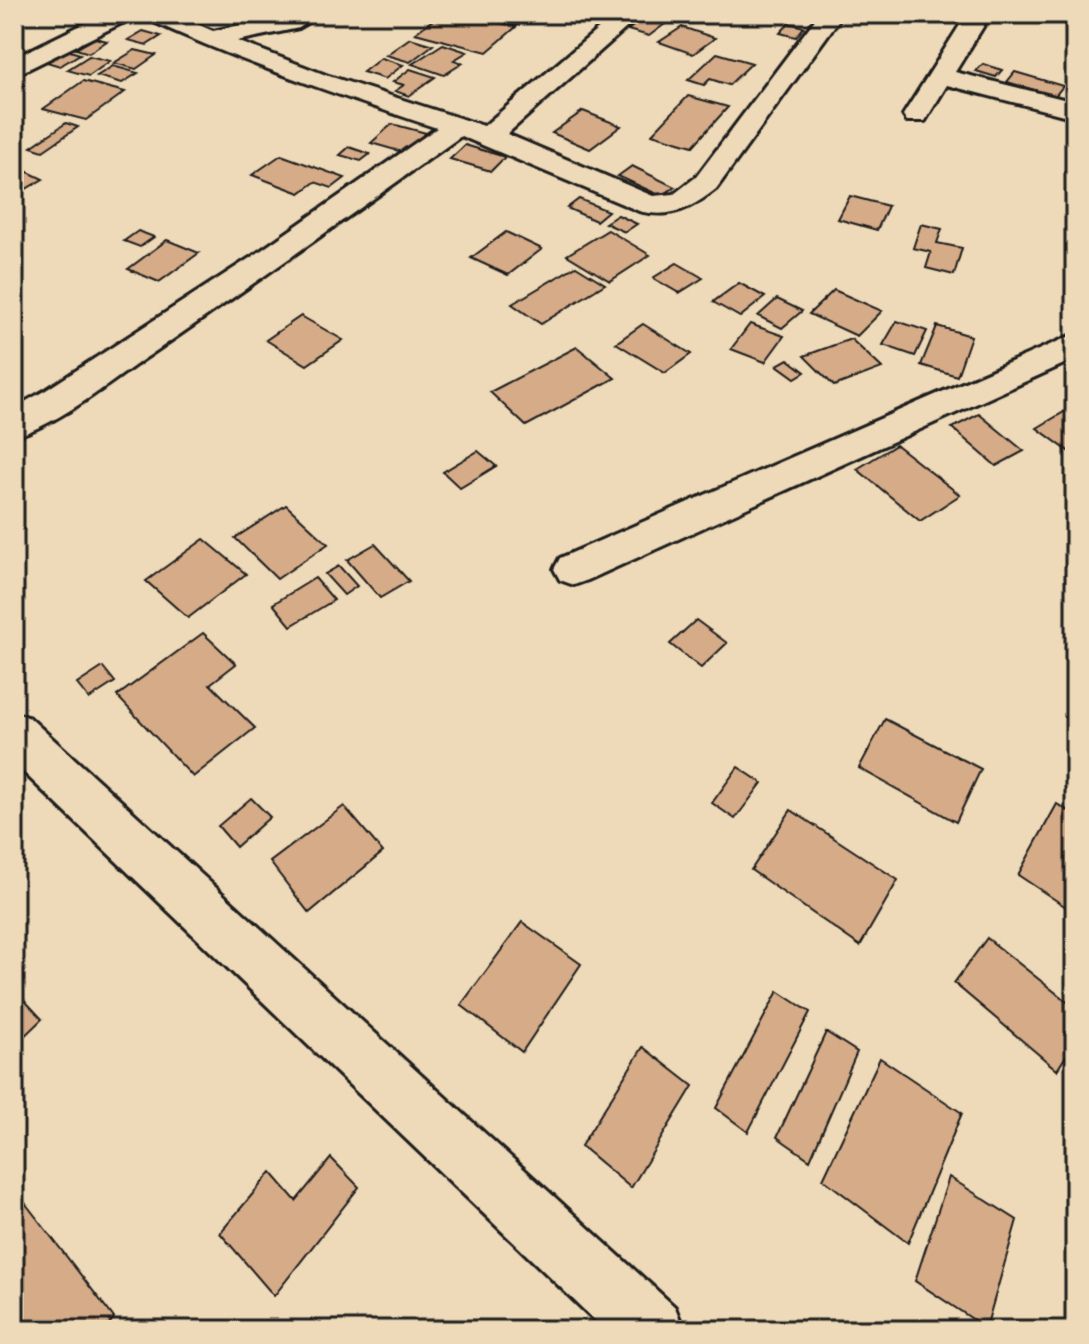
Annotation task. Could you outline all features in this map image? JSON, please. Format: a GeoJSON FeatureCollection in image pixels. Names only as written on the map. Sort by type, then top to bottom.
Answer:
{"type":"FeatureCollection","features":[{"type":"Feature","properties":{"kind":"street"},"geometry":{"type":"LineString","coordinates":[[14,68],[122,14]]}},
{"type":"Feature","properties":{"kind":"street"},"geometry":{"type":"LineString","coordinates":[[155,14],[210,39],[317,80],[488,136],[649,205],[682,202],[706,183],[831,14]]}},
{"type":"Feature","properties":{"kind":"street"},"geometry":{"type":"LineString","coordinates":[[210,39],[291,23],[307,14]]}},
{"type":"Feature","properties":{"kind":"street"},"geometry":{"type":"LineString","coordinates":[[488,136],[630,14]]}},
{"type":"Feature","properties":{"kind":"street"},"geometry":{"type":"LineString","coordinates":[[916,115],[979,14]]}},
{"type":"Feature","properties":{"kind":"street"},"geometry":{"type":"LineString","coordinates":[[941,76],[1075,110]]}},
{"type":"Feature","properties":{"kind":"street"},"geometry":{"type":"LineString","coordinates":[[14,424],[59,399],[257,267],[457,126]]}},
{"type":"Feature","properties":{"kind":"street"},"geometry":{"type":"LineString","coordinates":[[574,569],[978,391],[1075,345]]}},
{"type":"Feature","properties":{"kind":"street"},"geometry":{"type":"LineString","coordinates":[[14,733],[652,1330]]}},
{"type":"Feature","properties":{"kind":"building"},"geometry":{"type":"Polygon","coordinates":[[[441,14],[466,14],[516,27],[487,52],[415,33],[441,14]]]}},
{"type":"Feature","properties":{"kind":"building"},"geometry":{"type":"Polygon","coordinates":[[[496,14],[531,14],[518,26],[490,19],[496,14]]]}},
{"type":"Feature","properties":{"kind":"building"},"geometry":{"type":"Polygon","coordinates":[[[541,14],[590,14],[576,24],[541,14]]]}},
{"type":"Feature","properties":{"kind":"building"},"geometry":{"type":"Polygon","coordinates":[[[648,15],[669,21],[649,36],[628,30],[648,15]]]}},
{"type":"Feature","properties":{"kind":"building"},"geometry":{"type":"Polygon","coordinates":[[[789,23],[804,27],[796,37],[780,33],[789,23]]]}},
{"type":"Feature","properties":{"kind":"building"},"geometry":{"type":"Polygon","coordinates":[[[682,27],[715,38],[693,54],[659,42],[682,27]]]}},
{"type":"Feature","properties":{"kind":"building"},"geometry":{"type":"Polygon","coordinates":[[[143,31],[161,36],[147,45],[128,40],[143,31]]]}},
{"type":"Feature","properties":{"kind":"building"},"geometry":{"type":"Polygon","coordinates":[[[95,38],[107,41],[89,53],[76,49],[95,38]]]}},
{"type":"Feature","properties":{"kind":"building"},"geometry":{"type":"Polygon","coordinates":[[[410,38],[433,45],[410,62],[386,55],[410,38]]]}},
{"type":"Feature","properties":{"kind":"building"},"geometry":{"type":"Polygon","coordinates":[[[443,44],[467,52],[454,60],[463,63],[444,75],[412,64],[443,44]]]}},
{"type":"Feature","properties":{"kind":"building"},"geometry":{"type":"Polygon","coordinates":[[[60,48],[80,54],[60,66],[40,60],[60,48]]]}},
{"type":"Feature","properties":{"kind":"building"},"geometry":{"type":"Polygon","coordinates":[[[135,50],[156,55],[136,69],[114,63],[135,50]]]}},
{"type":"Feature","properties":{"kind":"building"},"geometry":{"type":"Polygon","coordinates":[[[717,53],[752,63],[729,85],[710,79],[704,85],[688,80],[717,53]]]}},
{"type":"Feature","properties":{"kind":"building"},"geometry":{"type":"Polygon","coordinates":[[[89,56],[110,61],[89,76],[67,70],[89,56]]]}},
{"type":"Feature","properties":{"kind":"building"},"geometry":{"type":"Polygon","coordinates":[[[381,58],[403,65],[385,79],[363,72],[381,58]]]}},
{"type":"Feature","properties":{"kind":"building"},"geometry":{"type":"Polygon","coordinates":[[[983,64],[1002,70],[996,77],[976,71],[983,64]]]}},
{"type":"Feature","properties":{"kind":"building"},"geometry":{"type":"Polygon","coordinates":[[[113,66],[138,73],[122,83],[97,76],[113,66]]]}},
{"type":"Feature","properties":{"kind":"building"},"geometry":{"type":"Polygon","coordinates":[[[410,69],[435,77],[409,96],[395,91],[404,85],[393,82],[410,69]]]}},
{"type":"Feature","properties":{"kind":"building"},"geometry":{"type":"Polygon","coordinates":[[[1015,72],[1063,86],[1055,96],[1007,82],[1015,72]]]}},
{"type":"Feature","properties":{"kind":"building"},"geometry":{"type":"Polygon","coordinates":[[[83,81],[125,92],[86,120],[43,109],[83,81]]]}},
{"type":"Feature","properties":{"kind":"building"},"geometry":{"type":"Polygon","coordinates":[[[688,96],[728,107],[693,146],[652,134],[688,96]]]}},
{"type":"Feature","properties":{"kind":"building"},"geometry":{"type":"Polygon","coordinates":[[[583,111],[621,126],[590,149],[552,133],[583,111]]]}},
{"type":"Feature","properties":{"kind":"building"},"geometry":{"type":"Polygon","coordinates":[[[66,123],[78,127],[43,151],[31,147],[66,123]]]}},
{"type":"Feature","properties":{"kind":"building"},"geometry":{"type":"Polygon","coordinates":[[[392,124],[430,134],[409,154],[371,143],[392,124]]]}},
{"type":"Feature","properties":{"kind":"building"},"geometry":{"type":"Polygon","coordinates":[[[465,145],[505,157],[491,171],[450,159],[465,145]]]}},
{"type":"Feature","properties":{"kind":"building"},"geometry":{"type":"Polygon","coordinates":[[[349,147],[370,154],[361,161],[340,155],[349,147]]]}},
{"type":"Feature","properties":{"kind":"building"},"geometry":{"type":"Polygon","coordinates":[[[281,155],[345,178],[332,188],[315,182],[300,193],[252,175],[281,155]]]}},
{"type":"Feature","properties":{"kind":"building"},"geometry":{"type":"Polygon","coordinates":[[[632,166],[675,187],[661,196],[618,176],[632,166]]]}},
{"type":"Feature","properties":{"kind":"building"},"geometry":{"type":"Polygon","coordinates":[[[26,171],[43,179],[14,196],[14,178],[26,171]]]}},
{"type":"Feature","properties":{"kind":"building"},"geometry":{"type":"Polygon","coordinates":[[[850,196],[888,206],[877,230],[838,219],[850,196]]]}},
{"type":"Feature","properties":{"kind":"building"},"geometry":{"type":"Polygon","coordinates":[[[579,199],[608,211],[596,221],[567,208],[579,199]]]}},
{"type":"Feature","properties":{"kind":"building"},"geometry":{"type":"Polygon","coordinates":[[[618,215],[637,224],[625,232],[605,223],[618,215]]]}},
{"type":"Feature","properties":{"kind":"building"},"geometry":{"type":"Polygon","coordinates":[[[921,224],[942,229],[937,243],[962,248],[954,275],[926,268],[931,252],[913,248],[921,224]]]}},
{"type":"Feature","properties":{"kind":"building"},"geometry":{"type":"Polygon","coordinates":[[[608,230],[650,255],[610,281],[567,255],[608,230]]]}},
{"type":"Feature","properties":{"kind":"building"},"geometry":{"type":"Polygon","coordinates":[[[138,231],[154,237],[140,247],[124,241],[138,231]]]}},
{"type":"Feature","properties":{"kind":"building"},"geometry":{"type":"Polygon","coordinates":[[[506,232],[542,249],[508,275],[471,258],[506,232]]]}},
{"type":"Feature","properties":{"kind":"building"},"geometry":{"type":"Polygon","coordinates":[[[167,240],[199,253],[159,282],[128,269],[167,240]]]}},
{"type":"Feature","properties":{"kind":"building"},"geometry":{"type":"Polygon","coordinates":[[[677,263],[703,278],[679,293],[653,278],[677,263]]]}},
{"type":"Feature","properties":{"kind":"building"},"geometry":{"type":"Polygon","coordinates":[[[576,266],[605,284],[541,324],[512,304],[576,266]]]}},
{"type":"Feature","properties":{"kind":"building"},"geometry":{"type":"Polygon","coordinates":[[[739,283],[765,297],[740,317],[713,302],[739,283]]]}},
{"type":"Feature","properties":{"kind":"building"},"geometry":{"type":"Polygon","coordinates":[[[834,290],[882,311],[857,336],[809,314],[834,290]]]}},
{"type":"Feature","properties":{"kind":"building"},"geometry":{"type":"Polygon","coordinates":[[[777,299],[802,311],[782,328],[758,316],[777,299]]]}},
{"type":"Feature","properties":{"kind":"building"},"geometry":{"type":"Polygon","coordinates":[[[301,316],[343,340],[307,365],[266,340],[301,316]]]}},
{"type":"Feature","properties":{"kind":"building"},"geometry":{"type":"Polygon","coordinates":[[[897,321],[927,331],[915,356],[883,345],[897,321]]]}},
{"type":"Feature","properties":{"kind":"building"},"geometry":{"type":"Polygon","coordinates":[[[643,324],[691,354],[665,373],[616,343],[643,324]]]}},
{"type":"Feature","properties":{"kind":"building"},"geometry":{"type":"Polygon","coordinates":[[[750,324],[784,336],[765,362],[731,349],[750,324]]]}},
{"type":"Feature","properties":{"kind":"building"},"geometry":{"type":"Polygon","coordinates":[[[937,326],[971,336],[957,376],[921,365],[937,326]]]}},
{"type":"Feature","properties":{"kind":"building"},"geometry":{"type":"Polygon","coordinates":[[[851,339],[882,368],[834,386],[804,356],[851,339]]]}},
{"type":"Feature","properties":{"kind":"building"},"geometry":{"type":"Polygon","coordinates":[[[577,347],[615,378],[526,426],[490,392],[577,347]]]}},
{"type":"Feature","properties":{"kind":"building"},"geometry":{"type":"Polygon","coordinates":[[[788,359],[805,372],[795,378],[777,365],[788,359]]]}},
{"type":"Feature","properties":{"kind":"building"},"geometry":{"type":"Polygon","coordinates":[[[1069,409],[1075,414],[1075,451],[1071,453],[1037,428],[1069,409]]]}},
{"type":"Feature","properties":{"kind":"building"},"geometry":{"type":"Polygon","coordinates":[[[979,414],[1024,451],[996,466],[952,428],[979,414]]]}},
{"type":"Feature","properties":{"kind":"building"},"geometry":{"type":"Polygon","coordinates":[[[896,445],[960,495],[920,521],[857,469],[896,445]]]}},
{"type":"Feature","properties":{"kind":"building"},"geometry":{"type":"Polygon","coordinates":[[[478,451],[496,466],[460,488],[443,472],[478,451]]]}},
{"type":"Feature","properties":{"kind":"building"},"geometry":{"type":"Polygon","coordinates":[[[286,505],[328,544],[277,579],[235,538],[286,505]]]}},
{"type":"Feature","properties":{"kind":"building"},"geometry":{"type":"Polygon","coordinates":[[[204,539],[246,574],[188,618],[146,581],[204,539]]]}},
{"type":"Feature","properties":{"kind":"building"},"geometry":{"type":"Polygon","coordinates":[[[375,544],[409,581],[380,598],[347,560],[375,544]]]}},
{"type":"Feature","properties":{"kind":"building"},"geometry":{"type":"Polygon","coordinates":[[[339,566],[357,586],[344,595],[325,574],[339,566]]]}},
{"type":"Feature","properties":{"kind":"building"},"geometry":{"type":"Polygon","coordinates":[[[315,578],[334,600],[291,626],[273,604],[315,578]]]}},
{"type":"Feature","properties":{"kind":"building"},"geometry":{"type":"Polygon","coordinates":[[[696,620],[727,643],[701,668],[670,644],[696,620]]]}},
{"type":"Feature","properties":{"kind":"building"},"geometry":{"type":"Polygon","coordinates":[[[203,633],[236,664],[210,684],[255,728],[193,777],[117,696],[203,633]]]}},
{"type":"Feature","properties":{"kind":"building"},"geometry":{"type":"Polygon","coordinates":[[[103,667],[115,682],[89,699],[77,684],[103,667]]]}},
{"type":"Feature","properties":{"kind":"building"},"geometry":{"type":"Polygon","coordinates":[[[885,719],[981,769],[956,822],[859,768],[885,719]]]}},
{"type":"Feature","properties":{"kind":"building"},"geometry":{"type":"Polygon","coordinates":[[[738,767],[762,783],[735,819],[712,803],[738,767]]]}},
{"type":"Feature","properties":{"kind":"building"},"geometry":{"type":"Polygon","coordinates":[[[251,798],[270,817],[236,847],[218,826],[251,798]]]}},
{"type":"Feature","properties":{"kind":"building"},"geometry":{"type":"Polygon","coordinates":[[[1057,804],[1075,815],[1075,913],[1018,875],[1057,804]]]}},
{"type":"Feature","properties":{"kind":"building"},"geometry":{"type":"Polygon","coordinates":[[[344,806],[383,852],[309,913],[270,862],[344,806]]]}},
{"type":"Feature","properties":{"kind":"building"},"geometry":{"type":"Polygon","coordinates":[[[791,810],[898,880],[860,946],[751,870],[791,810]]]}},
{"type":"Feature","properties":{"kind":"building"},"geometry":{"type":"Polygon","coordinates":[[[522,922],[581,964],[522,1052],[461,1005],[522,922]]]}},
{"type":"Feature","properties":{"kind":"building"},"geometry":{"type":"Polygon","coordinates":[[[987,938],[1075,1008],[1075,1042],[1057,1070],[954,983],[987,938]]]}},
{"type":"Feature","properties":{"kind":"building"},"geometry":{"type":"Polygon","coordinates":[[[14,989],[42,1019],[14,1046],[14,989]]]}},
{"type":"Feature","properties":{"kind":"building"},"geometry":{"type":"Polygon","coordinates":[[[778,991],[810,1012],[748,1132],[716,1108],[778,991]]]}},
{"type":"Feature","properties":{"kind":"building"},"geometry":{"type":"Polygon","coordinates":[[[826,1032],[857,1052],[810,1160],[777,1137],[826,1032]]]}},
{"type":"Feature","properties":{"kind":"building"},"geometry":{"type":"Polygon","coordinates":[[[643,1047],[693,1086],[631,1188],[581,1146],[643,1047]]]}},
{"type":"Feature","properties":{"kind":"building"},"geometry":{"type":"Polygon","coordinates":[[[880,1058],[962,1113],[908,1243],[823,1179],[880,1058]]]}},
{"type":"Feature","properties":{"kind":"building"},"geometry":{"type":"Polygon","coordinates":[[[331,1158],[359,1187],[274,1296],[220,1233],[271,1172],[296,1201],[331,1158]]]}},
{"type":"Feature","properties":{"kind":"building"},"geometry":{"type":"Polygon","coordinates":[[[949,1177],[1017,1220],[986,1328],[915,1281],[949,1177]]]}},
{"type":"Feature","properties":{"kind":"building"},"geometry":{"type":"Polygon","coordinates":[[[22,1199],[114,1318],[104,1330],[14,1330],[14,1207],[22,1199]]]}}]}
